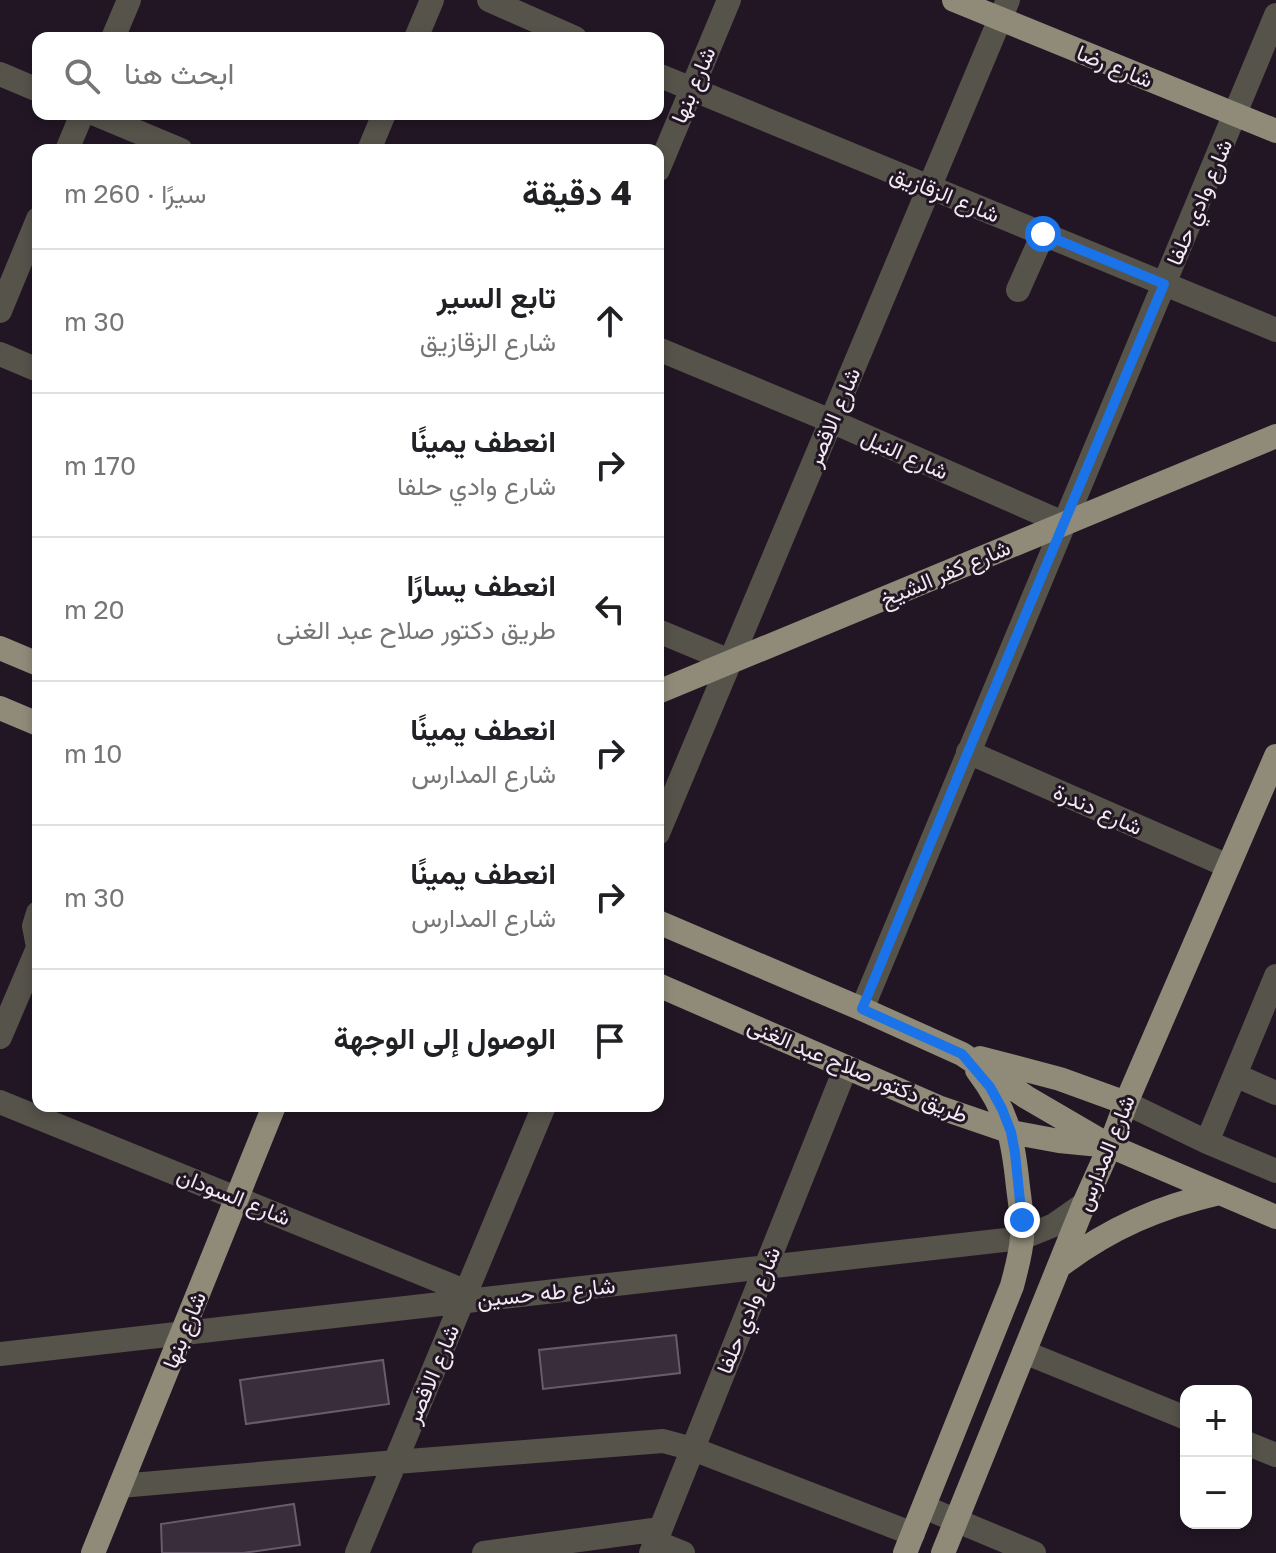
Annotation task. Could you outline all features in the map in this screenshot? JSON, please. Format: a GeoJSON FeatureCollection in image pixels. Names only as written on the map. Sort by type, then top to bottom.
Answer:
{"type":"FeatureCollection","features":[{"type":"Feature","properties":{"kind":"main road","name":"شارع رضا"},"geometry":{"type":"LineString","coordinates":[[954,0],[1004,9],[1276,131]]}},
{"type":"Feature","properties":{"kind":"main road","name":"شارع كفر الشيخ"},"geometry":{"type":"LineString","coordinates":[[664,689],[1276,436]]}},
{"type":"Feature","properties":{"kind":"main road"},"geometry":{"type":"LineString","coordinates":[[0,648],[32,661]]}},
{"type":"Feature","properties":{"kind":"main road"},"geometry":{"type":"LineString","coordinates":[[0,708],[32,721]]}},
{"type":"Feature","properties":{"kind":"main road","name":"شارع المدارس"},"geometry":{"type":"LineString","coordinates":[[943,1553],[1126,1103],[1276,756]]}},
{"type":"Feature","properties":{"kind":"main road","name":"طريق دكتور صلاح عبد الغنى"},"geometry":{"type":"LineString","coordinates":[[664,925],[962,1054],[1026,1097],[1110,1146],[1276,1217]]}},
{"type":"Feature","properties":{"kind":"main road","name":"طريق دكتور صلاح عبد الغنى"},"geometry":{"type":"LineString","coordinates":[[664,988],[938,1107],[1011,1132],[1110,1146]]}},
{"type":"Feature","properties":{"kind":"main road"},"geometry":{"type":"LineString","coordinates":[[962,1054],[1060,1079],[1126,1103]]}},
{"type":"Feature","properties":{"kind":"main road"},"geometry":{"type":"LineString","coordinates":[[909,1543],[1012,1286],[1022,1238],[1011,1132],[990,1087],[962,1054]]}},
{"type":"Feature","properties":{"kind":"main road","name":"شارع بنها"},"geometry":{"type":"LineString","coordinates":[[93,1553],[272,1112]]}},
{"type":"Feature","properties":{"kind":"main road"},"geometry":{"type":"LineString","coordinates":[[1059,1267],[1082,1249],[1135,1220],[1162,1208],[1219,1193]]}},
{"type":"Feature","properties":{"kind":"street"},"geometry":{"type":"LineString","coordinates":[[116,32],[129,0]]}},
{"type":"Feature","properties":{"kind":"street"},"geometry":{"type":"LineString","coordinates":[[419,32],[432,0]]}},
{"type":"Feature","properties":{"kind":"street"},"geometry":{"type":"LineString","coordinates":[[489,0],[561,32]]}},
{"type":"Feature","properties":{"kind":"street","name":"شارع بنها"},"geometry":{"type":"LineString","coordinates":[[664,156],[729,0]]}},
{"type":"Feature","properties":{"kind":"street","name":"شارع الاقصر"},"geometry":{"type":"LineString","coordinates":[[664,819],[1004,9]]}},
{"type":"Feature","properties":{"kind":"street","name":"شارع وادي حلفا"},"geometry":{"type":"LineString","coordinates":[[862,1009],[1276,15]]}},
{"type":"Feature","properties":{"kind":"street"},"geometry":{"type":"LineString","coordinates":[[0,74],[32,87]]}},
{"type":"Feature","properties":{"kind":"street","name":"شارع الزقازيق"},"geometry":{"type":"LineString","coordinates":[[664,77],[1276,330]]}},
{"type":"Feature","properties":{"kind":"street"},"geometry":{"type":"LineString","coordinates":[[70,144],[80,120]]}},
{"type":"Feature","properties":{"kind":"street"},"geometry":{"type":"LineString","coordinates":[[109,120],[167,144]]}},
{"type":"Feature","properties":{"kind":"street"},"geometry":{"type":"LineString","coordinates":[[372,144],[382,120]]}},
{"type":"Feature","properties":{"kind":"street"},"geometry":{"type":"LineString","coordinates":[[0,311],[32,234]]}},
{"type":"Feature","properties":{"kind":"street"},"geometry":{"type":"LineString","coordinates":[[1018,290],[1043,234]]}},
{"type":"Feature","properties":{"kind":"street","name":"شارع النيل"},"geometry":{"type":"LineString","coordinates":[[664,351],[1063,523]]}},
{"type":"Feature","properties":{"kind":"street"},"geometry":{"type":"LineString","coordinates":[[0,354],[32,367]]}},
{"type":"Feature","properties":{"kind":"street"},"geometry":{"type":"LineString","coordinates":[[664,634],[730,661]]}},
{"type":"Feature","properties":{"kind":"street","name":"شارع دندرة"},"geometry":{"type":"LineString","coordinates":[[968,752],[1228,866]]}},
{"type":"Feature","properties":{"kind":"street"},"geometry":{"type":"LineString","coordinates":[[0,1037],[32,961]]}},
{"type":"Feature","properties":{"kind":"street"},"geometry":{"type":"LineString","coordinates":[[1207,1142],[1276,976]]}},
{"type":"Feature","properties":{"kind":"street","name":"شارع وادي حلفا"},"geometry":{"type":"LineString","coordinates":[[656,1541],[846,1067]]}},
{"type":"Feature","properties":{"kind":"street"},"geometry":{"type":"LineString","coordinates":[[1235,1075],[1276,1093]]}},
{"type":"Feature","properties":{"kind":"street","name":"شارع السودان"},"geometry":{"type":"LineString","coordinates":[[0,1102],[237,1198],[465,1297]]}},
{"type":"Feature","properties":{"kind":"street"},"geometry":{"type":"LineString","coordinates":[[1126,1103],[1276,1171]]}},
{"type":"Feature","properties":{"kind":"street","name":"شارع الاقصر"},"geometry":{"type":"LineString","coordinates":[[357,1553],[542,1112]]}},
{"type":"Feature","properties":{"kind":"street","name":"شارع طه حسين"},"geometry":{"type":"LineString","coordinates":[[0,1354],[465,1297],[1022,1238],[1054,1225],[1084,1204]]}},
{"type":"Feature","properties":{"kind":"street"},"geometry":{"type":"LineString","coordinates":[[1024,1352],[1180,1416]]}},
{"type":"Feature","properties":{"kind":"street"},"geometry":{"type":"LineString","coordinates":[[120,1486],[653,1441],[693,1449],[909,1543]]}},
{"type":"Feature","properties":{"kind":"street"},"geometry":{"type":"LineString","coordinates":[[1252,1445],[1276,1455]]}},
{"type":"Feature","properties":{"kind":"street"},"geometry":{"type":"LineString","coordinates":[[924,1507],[1034,1553]]}},
{"type":"Feature","properties":{"kind":"street"},"geometry":{"type":"LineString","coordinates":[[484,1553],[656,1541],[683,1553]]}},
{"type":"Feature","properties":{"kind":"building"},"geometry":{"type":"Polygon","coordinates":[[[676,1335],[680,1373],[543,1389],[539,1350],[676,1335]]]}},
{"type":"Feature","properties":{"kind":"building"},"geometry":{"type":"Polygon","coordinates":[[[383,1360],[389,1404],[246,1424],[240,1380],[383,1360]]]}},
{"type":"Feature","properties":{"kind":"building"},"geometry":{"type":"Polygon","coordinates":[[[294,1504],[300,1545],[243,1553],[162,1553],[161,1524],[294,1504]]]}},
{"type":"Feature","properties":{"kind":"route"},"geometry":{"type":"LineString","coordinates":[[1022,1220],[1011,1132],[990,1087],[976,1068],[962,1054],[862,1009],[1164,284],[1043,234]]}}]}
